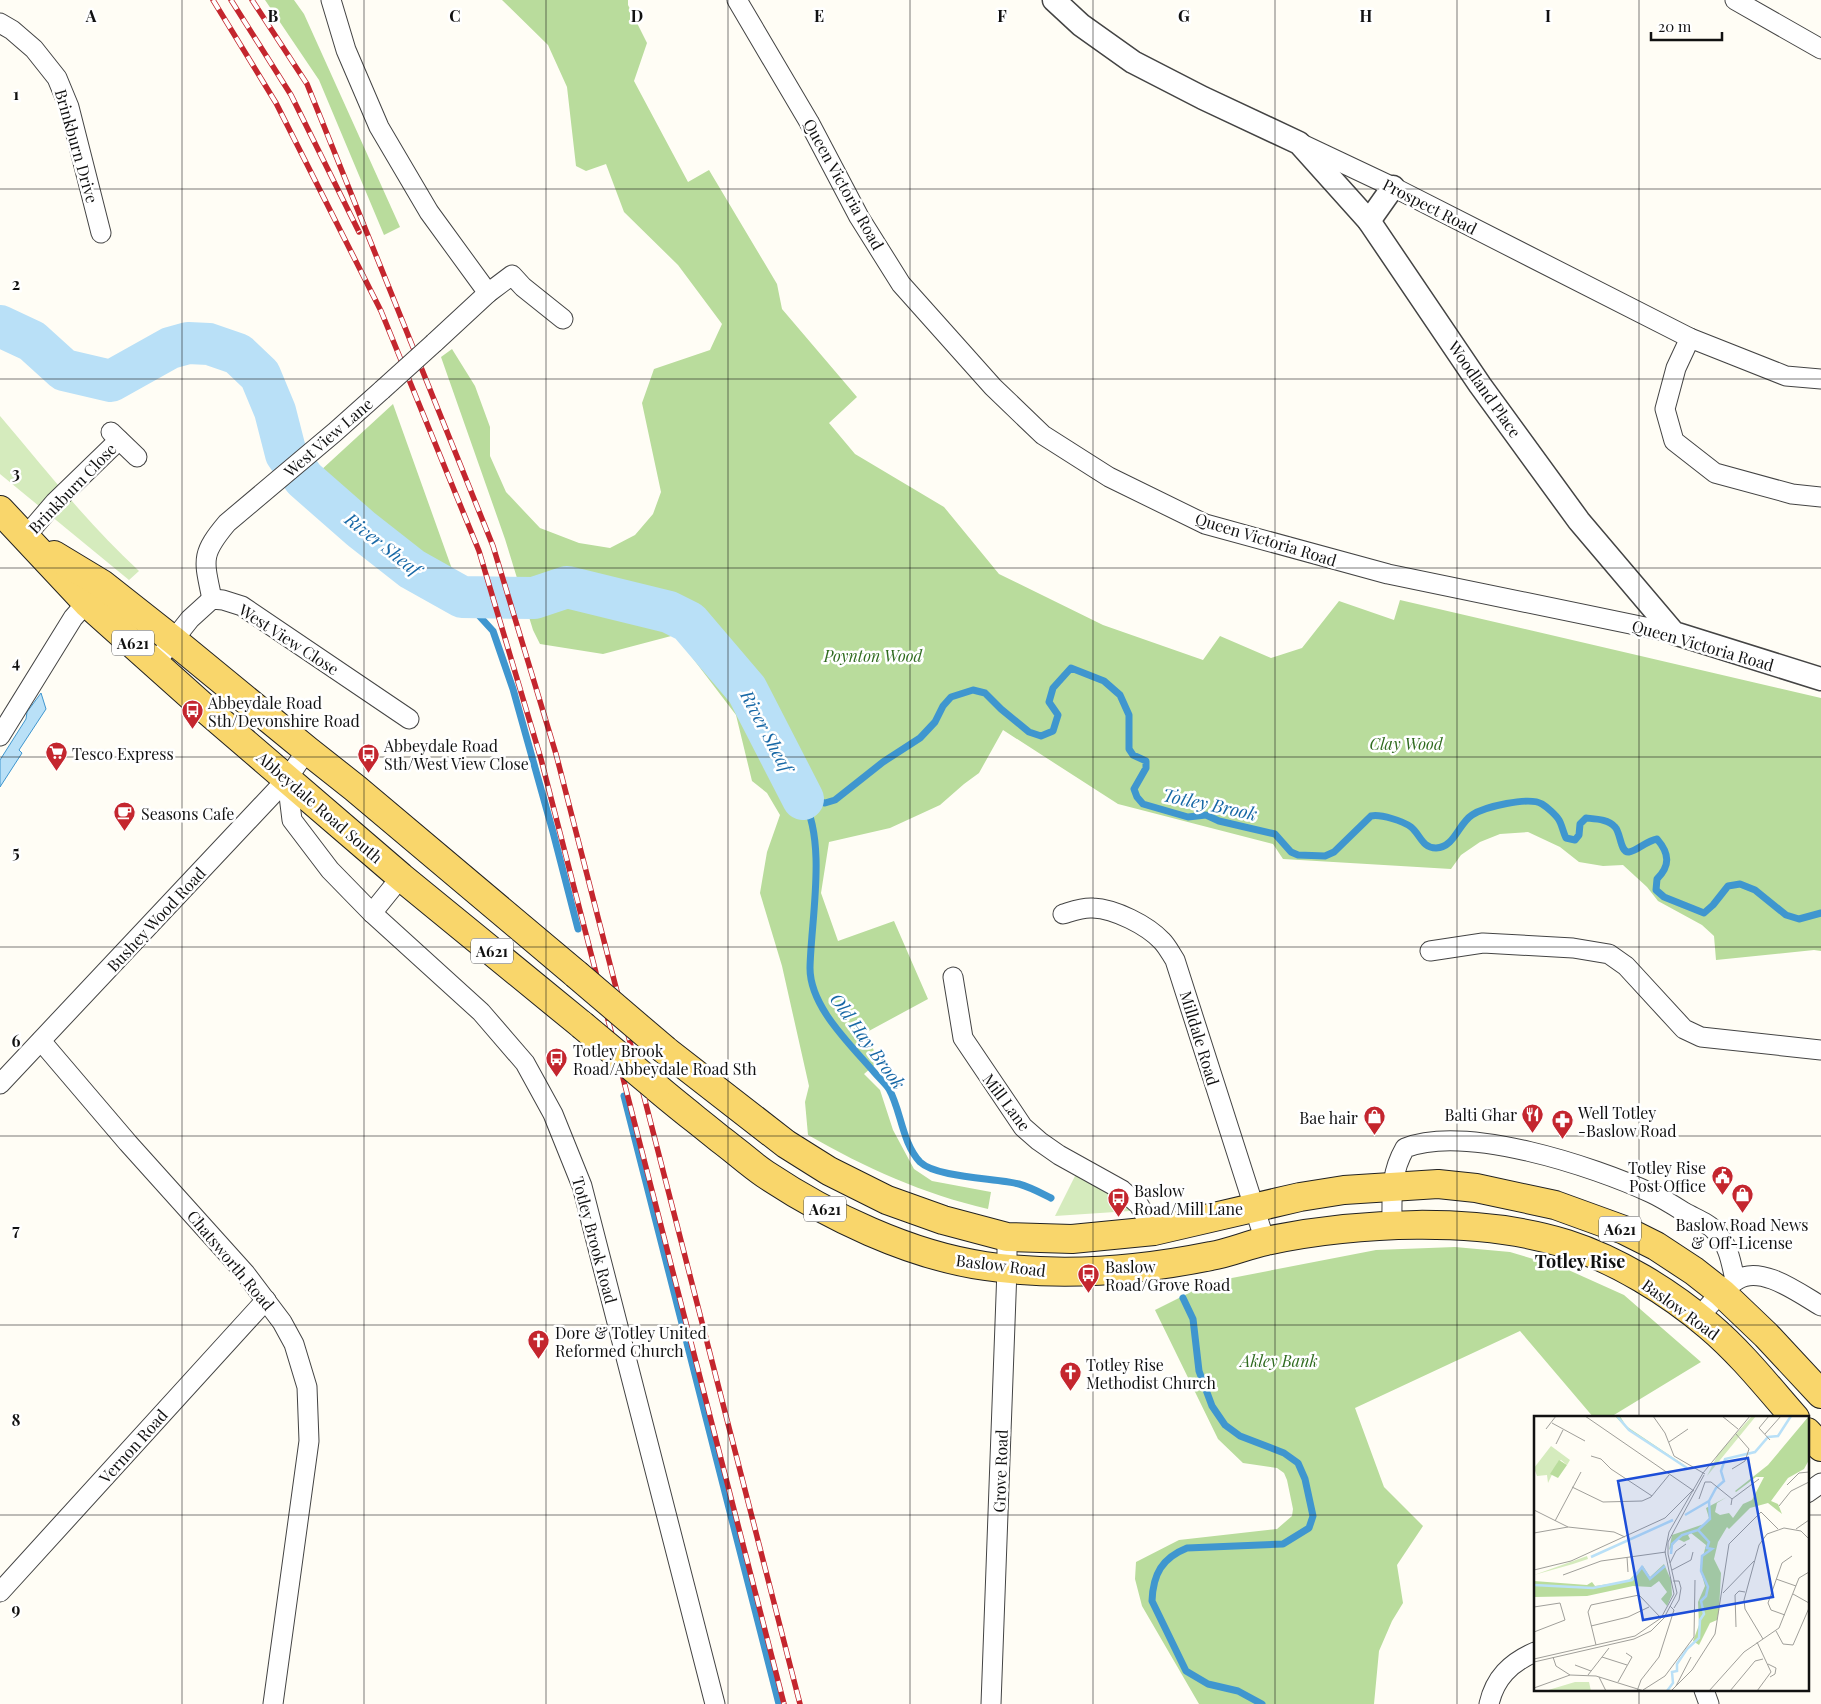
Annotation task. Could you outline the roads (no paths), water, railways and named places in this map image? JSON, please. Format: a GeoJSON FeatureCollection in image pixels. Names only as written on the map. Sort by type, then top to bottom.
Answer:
{"type":"FeatureCollection","features":[{"type":"Feature","properties":{"kind":"main road","name":"Abbeydale Road South"},"geometry":{"type":"LineString","coordinates":[[0,510],[25,537],[95,593],[155,663],[401,877],[662,1092]]}},
{"type":"Feature","properties":{"kind":"main road","name":"A621"},"geometry":{"type":"LineString","coordinates":[[95,593],[173,640],[356,788],[665,1050],[786,1144],[810,1160],[887,1200],[943,1220],[1007,1237],[1072,1238],[1154,1231],[1300,1196],[1344,1190],[1438,1184],[1476,1188],[1554,1205],[1606,1223],[1656,1246],[1694,1271],[1729,1287],[1766,1335],[1821,1394]]}},
{"type":"Feature","properties":{"kind":"main road","name":"Baslow Road"},"geometry":{"type":"LineString","coordinates":[[662,1092],[761,1171],[801,1196],[841,1217],[884,1236],[936,1255],[966,1263],[1007,1269],[1082,1272],[1161,1266],[1215,1256],[1265,1241],[1345,1228],[1392,1226],[1462,1226],[1497,1229],[1565,1244],[1591,1253],[1652,1285],[1698,1318],[1737,1352],[1793,1416]]}},
{"type":"Feature","properties":{"kind":"main road"},"geometry":{"type":"LineString","coordinates":[[1808,1433],[1821,1447]]}},
{"type":"Feature","properties":{"kind":"street"},"geometry":{"type":"LineString","coordinates":[[331,0],[346,50],[379,127],[429,212],[488,293]]}},
{"type":"Feature","properties":{"kind":"street","name":"Queen Victoria Road"},"geometry":{"type":"LineString","coordinates":[[737,0],[805,114],[859,217],[901,284],[993,387],[1043,435],[1109,477],[1205,524],[1388,574],[1674,633],[1821,679]]}},
{"type":"Feature","properties":{"kind":"street","name":"Prospect Road"},"geometry":{"type":"LineString","coordinates":[[1054,0],[1081,25],[1133,62],[1203,98],[1393,187],[1690,338],[1786,376],[1821,379]]}},
{"type":"Feature","properties":{"kind":"street"},"geometry":{"type":"LineString","coordinates":[[1735,0],[1821,49]]}},
{"type":"Feature","properties":{"kind":"street","name":"Brinkburn Drive"},"geometry":{"type":"LineString","coordinates":[[0,23],[12,30],[34,49],[57,78],[69,107],[101,233]]}},
{"type":"Feature","properties":{"kind":"street","name":"Woodland Place"},"geometry":{"type":"LineString","coordinates":[[1299,142],[1369,220],[1480,385],[1579,521],[1674,633]]}},
{"type":"Feature","properties":{"kind":"street"},"geometry":{"type":"LineString","coordinates":[[1369,220],[1393,187]]}},
{"type":"Feature","properties":{"kind":"street","name":"West View Lane"},"geometry":{"type":"LineString","coordinates":[[212,599],[205,563],[208,550],[216,535],[227,523],[335,432],[488,293],[512,275],[523,287],[563,319]]}},
{"type":"Feature","properties":{"kind":"street"},"geometry":{"type":"LineString","coordinates":[[1690,338],[1676,368],[1665,409],[1674,441],[1715,473],[1792,494],[1821,497]]}},
{"type":"Feature","properties":{"kind":"street","name":"Brinkburn Close"},"geometry":{"type":"LineString","coordinates":[[25,537],[115,436],[137,457]]}},
{"type":"Feature","properties":{"kind":"street"},"geometry":{"type":"LineString","coordinates":[[0,736],[73,618],[95,593]]}},
{"type":"Feature","properties":{"kind":"street"},"geometry":{"type":"LineString","coordinates":[[155,663],[190,619],[212,599]]}},
{"type":"Feature","properties":{"kind":"street","name":"West View Close"},"geometry":{"type":"LineString","coordinates":[[212,599],[223,600],[242,606],[409,719]]}},
{"type":"Feature","properties":{"kind":"street","name":"Bushey Wood Road"},"geometry":{"type":"LineString","coordinates":[[0,1084],[287,779],[307,750]]}},
{"type":"Feature","properties":{"kind":"street","name":"Totley Brook Road"},"geometry":{"type":"LineString","coordinates":[[287,779],[292,820],[330,870],[372,913],[481,1012],[525,1063],[553,1114],[582,1186],[715,1704]]}},
{"type":"Feature","properties":{"kind":"street"},"geometry":{"type":"LineString","coordinates":[[372,913],[401,877]]}},
{"type":"Feature","properties":{"kind":"street","name":"Milldale Road"},"geometry":{"type":"LineString","coordinates":[[1063,914],[1083,908],[1113,912],[1145,927],[1163,942],[1170,952],[1179,971],[1265,1241]]}},
{"type":"Feature","properties":{"kind":"street"},"geometry":{"type":"LineString","coordinates":[[1430,951],[1483,943],[1573,948],[1610,954],[1626,966],[1684,1029],[1701,1037],[1821,1050]]}},
{"type":"Feature","properties":{"kind":"street","name":"Mill Lane"},"geometry":{"type":"LineString","coordinates":[[953,977],[963,1038],[1023,1127],[1039,1141],[1059,1154],[1122,1190],[1140,1205],[1154,1231]]}},
{"type":"Feature","properties":{"kind":"street","name":"Chatsworth Road"},"geometry":{"type":"LineString","coordinates":[[41,1041],[128,1143],[245,1273],[286,1329],[297,1352],[307,1387],[309,1441],[272,1704]]}},
{"type":"Feature","properties":{"kind":"street"},"geometry":{"type":"LineString","coordinates":[[1392,1226],[1394,1172],[1405,1148],[1418,1142],[1459,1141],[1501,1145],[1552,1157],[1606,1174],[1653,1194],[1715,1230],[1728,1248],[1729,1287]]}},
{"type":"Feature","properties":{"kind":"street","name":"Grove Road"},"geometry":{"type":"LineString","coordinates":[[991,1704],[1007,1237]]}},
{"type":"Feature","properties":{"kind":"street"},"geometry":{"type":"LineString","coordinates":[[1698,1318],[1729,1287],[1751,1275],[1766,1277],[1821,1306]]}},
{"type":"Feature","properties":{"kind":"street","name":"Vernon Road"},"geometry":{"type":"LineString","coordinates":[[0,1592],[266,1300]]}},
{"type":"Feature","properties":{"kind":"street"},"geometry":{"type":"LineString","coordinates":[[1808,1492],[1821,1483]]}},
{"type":"Feature","properties":{"kind":"street"},"geometry":{"type":"LineString","coordinates":[[1489,1704],[1496,1683],[1503,1673],[1534,1653]]}},
{"type":"Feature","properties":{"kind":"street"},"geometry":{"type":"LineString","coordinates":[[1705,1692],[1709,1704]]}},
{"type":"Feature","properties":{"kind":"water"},"geometry":{"type":"Polygon","coordinates":[[[41,693],[46,709],[19,750],[22,753],[0,787],[0,760],[26,719],[27,712],[41,693]]]}},
{"type":"Feature","properties":{"kind":"waterway","name":"River Sheaf"},"geometry":{"type":"LineString","coordinates":[[0,326],[32,341],[64,370],[111,381],[170,348],[188,343],[209,344],[238,354],[260,375],[275,411],[286,454],[304,479],[361,529],[412,569],[462,597],[534,598],[567,587],[669,612],[689,622],[747,690],[803,799]]}},
{"type":"Feature","properties":{"kind":"waterway"},"geometry":{"type":"LineString","coordinates":[[462,597],[493,631],[513,689],[578,929]]}},
{"type":"Feature","properties":{"kind":"waterway","name":"Totley Brook"},"geometry":{"type":"LineString","coordinates":[[803,799],[825,803],[835,800],[883,762],[920,738],[935,722],[943,706],[951,697],[973,690],[985,693],[1029,732],[1041,736],[1053,731],[1058,715],[1049,702],[1053,688],[1071,668],[1104,681],[1120,695],[1129,715],[1129,749],[1133,755],[1146,761],[1146,768],[1134,789],[1137,797],[1143,804],[1188,817],[1206,815],[1219,821],[1275,834],[1291,852],[1298,855],[1325,856],[1334,852],[1371,816],[1380,816],[1403,822],[1411,827],[1427,846],[1442,847],[1448,844],[1472,815],[1496,806],[1527,801],[1542,804],[1551,811],[1558,818],[1566,838],[1575,840],[1579,835],[1580,824],[1586,818],[1612,824],[1617,830],[1622,846],[1629,852],[1657,839],[1664,850],[1667,860],[1664,869],[1657,879],[1656,890],[1664,897],[1704,913],[1728,886],[1740,884],[1755,890],[1786,915],[1799,919],[1821,913]]}},
{"type":"Feature","properties":{"kind":"waterway","name":"Old Hay Brook"},"geometry":{"type":"LineString","coordinates":[[803,799],[810,817],[816,859],[810,968],[812,983],[824,1011],[843,1037],[889,1089],[909,1146],[920,1162],[939,1171],[1019,1184],[1051,1198]]}},
{"type":"Feature","properties":{"kind":"waterway"},"geometry":{"type":"LineString","coordinates":[[624,1096],[779,1704]]}},
{"type":"Feature","properties":{"kind":"waterway","name":"Old Hay Brook"},"geometry":{"type":"LineString","coordinates":[[1183,1298],[1193,1319],[1199,1371],[1212,1406],[1225,1425],[1240,1436],[1284,1453],[1298,1463],[1305,1479],[1313,1516],[1309,1528],[1283,1544],[1187,1548],[1178,1552],[1160,1568],[1154,1583],[1152,1601],[1186,1671],[1208,1684],[1238,1691],[1262,1704]]}},
{"type":"Feature","properties":{"kind":"railway"},"geometry":{"type":"LineString","coordinates":[[213,0],[276,103],[381,311],[479,551],[541,759],[784,1704]]}},
{"type":"Feature","properties":{"kind":"railway"},"geometry":{"type":"LineString","coordinates":[[231,0],[291,95],[359,232]]}},
{"type":"Feature","properties":{"kind":"railway"},"geometry":{"type":"LineString","coordinates":[[252,0],[307,84],[493,546],[556,754],[800,1704]]}},
{"type":"Feature","properties":{"kind":"place","name":"Abbeydale Road Sth/Devonshire Road"},"geometry":{"type":"Point","coordinates":[192,730]}},
{"type":"Feature","properties":{"kind":"place","name":"Tesco Express"},"geometry":{"type":"Point","coordinates":[56,772]}},
{"type":"Feature","properties":{"kind":"place","name":"Abbeydale Road Sth/West View Close"},"geometry":{"type":"Point","coordinates":[368,773]}},
{"type":"Feature","properties":{"kind":"place","name":"Seasons Cafe"},"geometry":{"type":"Point","coordinates":[125,832]}},
{"type":"Feature","properties":{"kind":"place","name":"Totley Brook Road/Abbeydale Road Sth"},"geometry":{"type":"Point","coordinates":[557,1078]}},
{"type":"Feature","properties":{"kind":"place","name":"Balti Ghar"},"geometry":{"type":"Point","coordinates":[1533,1133]}},
{"type":"Feature","properties":{"kind":"place","name":"Bae hair"},"geometry":{"type":"Point","coordinates":[1374,1136]}},
{"type":"Feature","properties":{"kind":"place","name":"Well Totley -Baslow Road"},"geometry":{"type":"Point","coordinates":[1562,1140]}},
{"type":"Feature","properties":{"kind":"place","name":"Totley Rise Post Office"},"geometry":{"type":"Point","coordinates":[1722,1195]}},
{"type":"Feature","properties":{"kind":"place","name":"Baslow Road News & Off-License"},"geometry":{"type":"Point","coordinates":[1742,1214]}},
{"type":"Feature","properties":{"kind":"place","name":"Baslow Road/Mill Lane"},"geometry":{"type":"Point","coordinates":[1118,1218]}},
{"type":"Feature","properties":{"kind":"place","name":"Baslow Road/Grove Road"},"geometry":{"type":"Point","coordinates":[1089,1294]}},
{"type":"Feature","properties":{"kind":"place","name":"Dore & Totley United Reformed Church"},"geometry":{"type":"Point","coordinates":[539,1360]}},
{"type":"Feature","properties":{"kind":"place","name":"Totley Rise Methodist Church"},"geometry":{"type":"Point","coordinates":[1070,1392]}},
{"type":"Feature","properties":{"kind":"district","name":"Totley Rise"},"geometry":{"type":"Point","coordinates":[1580,1261]}},
{"type":"Feature","properties":{"kind":"park label","name":"Poynton Wood"},"geometry":{"type":"Point","coordinates":[873,655]}},
{"type":"Feature","properties":{"kind":"park label","name":"Clay Wood"},"geometry":{"type":"Point","coordinates":[1406,743]}},
{"type":"Feature","properties":{"kind":"park label","name":"Akley Bank"},"geometry":{"type":"Point","coordinates":[1279,1360]}}]}
